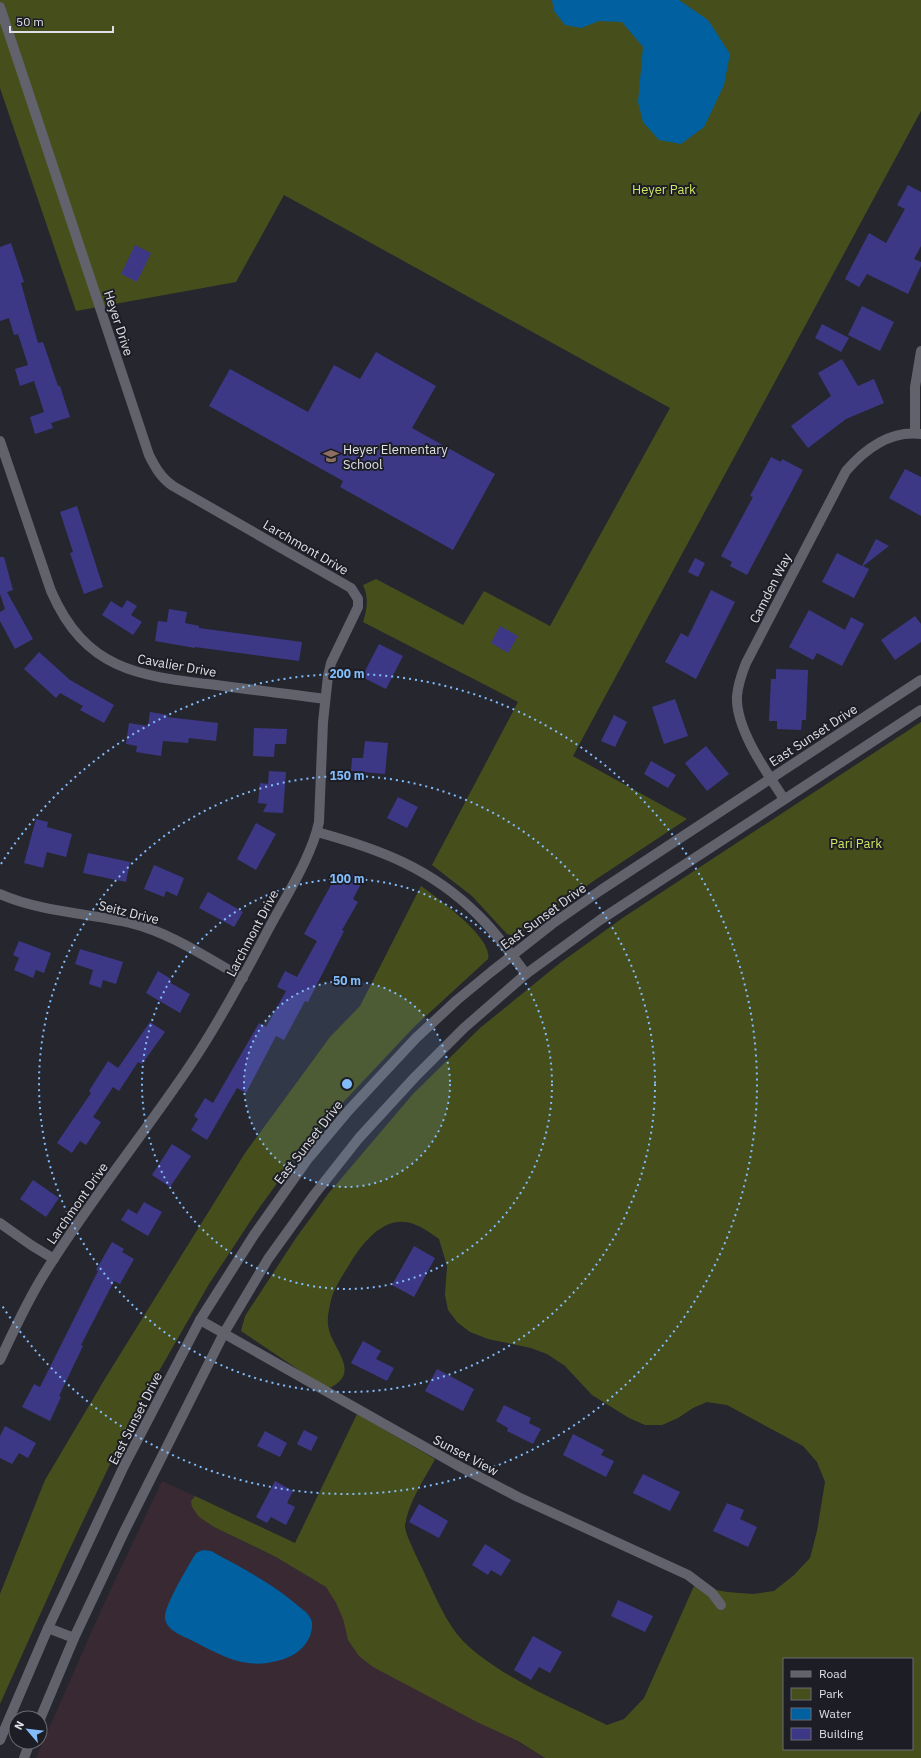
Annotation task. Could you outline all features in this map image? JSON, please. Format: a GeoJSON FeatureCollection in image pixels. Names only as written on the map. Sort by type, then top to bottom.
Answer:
{"type":"FeatureCollection","features":[{"type":"Feature","properties":{"kind":"street","name":"Heyer Drive"},"geometry":{"type":"LineString","coordinates":[[0,7],[149,455],[165,480],[172,486],[242,525]]}},
{"type":"Feature","properties":{"kind":"street"},"geometry":{"type":"LineString","coordinates":[[918,434],[915,387],[921,351]]}},
{"type":"Feature","properties":{"kind":"street","name":"Camden Way"},"geometry":{"type":"LineString","coordinates":[[784,799],[771,779],[743,728],[738,712],[737,696],[746,663],[846,471],[864,452],[881,442],[892,437],[918,434]]}},
{"type":"Feature","properties":{"kind":"street","name":"Cavalier Drive"},"geometry":{"type":"LineString","coordinates":[[0,441],[51,591],[60,611],[82,640],[115,664],[134,672],[162,678],[325,698]]}},
{"type":"Feature","properties":{"kind":"street","name":"Larchmont Drive"},"geometry":{"type":"LineString","coordinates":[[0,1360],[25,1308],[54,1259],[92,1202],[191,1064],[243,978],[301,867],[317,832],[319,822],[323,722],[328,676],[331,663],[358,607],[355,593],[352,588],[343,582],[242,525]]}},
{"type":"Feature","properties":{"kind":"street","name":"East Sunset Drive"},"geometry":{"type":"LineString","coordinates":[[0,1740],[48,1628],[124,1466],[200,1320],[258,1229],[308,1160],[349,1110],[382,1074],[457,1000],[511,955],[601,890],[921,680]]}},
{"type":"Feature","properties":{"kind":"street"},"geometry":{"type":"LineString","coordinates":[[44,1710],[74,1638],[127,1525],[224,1333],[268,1259],[314,1195],[359,1138],[415,1077],[464,1028],[526,974],[600,920],[921,710]]}},
{"type":"Feature","properties":{"kind":"street"},"geometry":{"type":"LineString","coordinates":[[317,832],[371,848],[393,857],[426,874],[462,900],[479,916],[526,974]]}},
{"type":"Feature","properties":{"kind":"street","name":"Seitz Drive"},"geometry":{"type":"LineString","coordinates":[[0,894],[27,904],[132,924],[163,934],[243,978]]}},
{"type":"Feature","properties":{"kind":"street"},"geometry":{"type":"LineString","coordinates":[[0,1223],[54,1259]]}},
{"type":"Feature","properties":{"kind":"street","name":"Sunset View"},"geometry":{"type":"LineString","coordinates":[[200,1320],[455,1464],[518,1496],[688,1574],[712,1593],[721,1605]]}},
{"type":"Feature","properties":{"kind":"street"},"geometry":{"type":"LineString","coordinates":[[48,1628],[74,1638]]}},
{"type":"Feature","properties":{"kind":"shaded area"},"geometry":{"type":"Polygon","coordinates":[[[162,1481],[195,1496],[191,1501],[199,1517],[214,1527],[276,1557],[326,1587],[336,1603],[343,1619],[348,1640],[545,1758],[36,1758],[40,1750],[48,1750],[48,1731],[102,1608],[162,1481]]]}},
{"type":"Feature","properties":{"kind":"green space","name":"Heyer Park"},"geometry":{"type":"Polygon","coordinates":[[[0,0],[921,0],[921,111],[573,756],[687,819],[595,880],[522,932],[515,936],[507,934],[472,896],[432,865],[518,702],[363,622],[367,604],[363,585],[376,579],[463,625],[484,591],[550,626],[670,408],[284,195],[236,282],[76,311],[0,88],[0,0]]]}},
{"type":"Feature","properties":{"kind":"green space","name":"Pari Park"},"geometry":{"type":"Polygon","coordinates":[[[921,722],[921,1758],[545,1758],[518,1741],[477,1722],[373,1667],[359,1656],[348,1640],[343,1619],[336,1603],[326,1587],[276,1557],[214,1527],[199,1517],[192,1507],[191,1501],[195,1496],[295,1543],[357,1414],[435,1459],[413,1499],[407,1516],[405,1529],[445,1616],[463,1641],[494,1666],[551,1698],[607,1725],[624,1719],[644,1698],[694,1586],[727,1592],[753,1594],[774,1591],[794,1575],[810,1558],[817,1531],[825,1482],[817,1462],[803,1446],[727,1405],[707,1402],[662,1425],[645,1425],[629,1418],[592,1395],[565,1366],[547,1354],[531,1348],[488,1339],[470,1332],[457,1322],[448,1310],[445,1295],[447,1266],[439,1239],[425,1229],[416,1225],[405,1222],[395,1223],[385,1226],[376,1232],[361,1247],[336,1286],[332,1295],[328,1322],[329,1330],[340,1354],[345,1370],[343,1377],[337,1383],[327,1389],[241,1331],[245,1316],[296,1238],[328,1194],[413,1094],[480,1028],[560,963],[624,917],[921,722]]]}},
{"type":"Feature","properties":{"kind":"green space"},"geometry":{"type":"Polygon","coordinates":[[[421,886],[450,908],[473,930],[482,940],[487,950],[488,959],[414,1027],[334,1112],[291,1164],[257,1211],[209,1284],[143,1399],[114,1456],[65,1559],[0,1704],[0,1594],[45,1480],[106,1377],[245,1153],[330,1037],[360,1006],[421,886]]]}},
{"type":"Feature","properties":{"kind":"water"},"geometry":{"type":"Polygon","coordinates":[[[552,0],[679,0],[708,20],[730,54],[724,85],[704,127],[681,144],[659,140],[643,122],[638,102],[643,47],[622,22],[599,21],[581,28],[565,25],[554,11],[552,0]]]}},
{"type":"Feature","properties":{"kind":"water"},"geometry":{"type":"Polygon","coordinates":[[[203,1550],[211,1551],[255,1575],[286,1596],[311,1618],[312,1629],[310,1636],[296,1653],[284,1659],[259,1664],[238,1661],[227,1658],[177,1633],[169,1627],[165,1619],[165,1613],[168,1605],[196,1553],[203,1550]]]}},
{"type":"Feature","properties":{"kind":"building"},"geometry":{"type":"Polygon","coordinates":[[[908,185],[921,192],[921,246],[914,259],[921,262],[921,266],[908,294],[867,274],[859,287],[845,279],[869,233],[886,243],[905,209],[897,205],[908,185]]]}},
{"type":"Feature","properties":{"kind":"building"},"geometry":{"type":"Polygon","coordinates":[[[11,243],[24,282],[21,283],[38,343],[43,342],[70,417],[51,423],[53,428],[35,434],[30,417],[44,412],[34,381],[20,386],[15,369],[28,365],[18,334],[14,335],[9,318],[0,321],[0,247],[11,243]]]}},
{"type":"Feature","properties":{"kind":"building"},"geometry":{"type":"Polygon","coordinates":[[[135,245],[151,253],[137,282],[121,274],[135,245]]]}},
{"type":"Feature","properties":{"kind":"building"},"geometry":{"type":"Polygon","coordinates":[[[862,306],[894,322],[880,351],[848,335],[862,306]]]}},
{"type":"Feature","properties":{"kind":"building"},"geometry":{"type":"Polygon","coordinates":[[[822,324],[849,338],[841,352],[815,338],[822,324]]]}},
{"type":"Feature","properties":{"kind":"building"},"geometry":{"type":"Polygon","coordinates":[[[376,352],[436,386],[412,428],[495,474],[453,550],[340,487],[343,481],[209,406],[230,369],[308,412],[334,365],[360,379],[376,352]]]}},
{"type":"Feature","properties":{"kind":"building"},"geometry":{"type":"Polygon","coordinates":[[[842,359],[858,386],[874,379],[884,403],[846,419],[808,448],[791,426],[831,396],[818,373],[842,359]]]}},
{"type":"Feature","properties":{"kind":"building"},"geometry":{"type":"Polygon","coordinates":[[[771,457],[781,462],[782,459],[803,470],[747,575],[730,566],[732,562],[721,556],[753,497],[750,496],[771,457]]]}},
{"type":"Feature","properties":{"kind":"building"},"geometry":{"type":"Polygon","coordinates":[[[905,469],[921,477],[921,516],[889,498],[905,469]]]}},
{"type":"Feature","properties":{"kind":"building"},"geometry":{"type":"Polygon","coordinates":[[[77,506],[103,587],[84,594],[70,553],[73,552],[60,512],[77,506]]]}},
{"type":"Feature","properties":{"kind":"building"},"geometry":{"type":"Polygon","coordinates":[[[876,539],[889,546],[863,566],[869,569],[854,598],[822,582],[837,553],[862,566],[876,539]]]}},
{"type":"Feature","properties":{"kind":"building"},"geometry":{"type":"Polygon","coordinates":[[[0,557],[4,557],[13,590],[7,592],[33,639],[15,649],[0,621],[0,612],[5,609],[0,594],[0,557]]]}},
{"type":"Feature","properties":{"kind":"building"},"geometry":{"type":"Polygon","coordinates":[[[695,558],[705,563],[698,577],[688,572],[695,558]]]}},
{"type":"Feature","properties":{"kind":"building"},"geometry":{"type":"Polygon","coordinates":[[[711,590],[735,602],[696,679],[665,662],[681,633],[688,637],[711,590]]]}},
{"type":"Feature","properties":{"kind":"building"},"geometry":{"type":"Polygon","coordinates":[[[127,600],[137,606],[131,615],[142,622],[133,635],[102,615],[111,601],[122,608],[127,600]]]}},
{"type":"Feature","properties":{"kind":"building"},"geometry":{"type":"Polygon","coordinates":[[[169,609],[187,612],[185,623],[199,626],[199,628],[302,642],[299,661],[195,648],[155,641],[158,621],[167,622],[169,609]]]}},
{"type":"Feature","properties":{"kind":"building"},"geometry":{"type":"Polygon","coordinates":[[[809,610],[845,630],[851,617],[864,624],[842,666],[817,653],[813,660],[789,647],[809,610]]]}},
{"type":"Feature","properties":{"kind":"building"},"geometry":{"type":"Polygon","coordinates":[[[915,616],[921,624],[921,642],[895,660],[881,640],[915,616]]]}},
{"type":"Feature","properties":{"kind":"building"},"geometry":{"type":"Polygon","coordinates":[[[500,626],[518,636],[508,653],[491,643],[500,626]]]}},
{"type":"Feature","properties":{"kind":"building"},"geometry":{"type":"Polygon","coordinates":[[[379,644],[403,656],[386,689],[362,677],[379,644]]]}},
{"type":"Feature","properties":{"kind":"building"},"geometry":{"type":"Polygon","coordinates":[[[39,652],[70,680],[114,705],[104,723],[80,710],[83,706],[60,693],[56,698],[24,669],[39,652]]]}},
{"type":"Feature","properties":{"kind":"building"},"geometry":{"type":"Polygon","coordinates":[[[776,669],[808,670],[806,720],[802,720],[801,730],[777,729],[777,721],[769,721],[771,679],[776,679],[776,669]]]}},
{"type":"Feature","properties":{"kind":"building"},"geometry":{"type":"Polygon","coordinates":[[[675,699],[688,736],[664,744],[652,707],[675,699]]]}},
{"type":"Feature","properties":{"kind":"building"},"geometry":{"type":"Polygon","coordinates":[[[150,712],[168,715],[167,717],[218,723],[216,741],[189,738],[188,743],[163,741],[161,756],[136,752],[137,746],[126,744],[129,723],[148,726],[150,712]]]}},
{"type":"Feature","properties":{"kind":"building"},"geometry":{"type":"Polygon","coordinates":[[[614,715],[627,722],[615,747],[601,741],[614,715]]]}},
{"type":"Feature","properties":{"kind":"building"},"geometry":{"type":"Polygon","coordinates":[[[254,728],[287,729],[286,744],[275,744],[274,757],[253,756],[254,728]]]}},
{"type":"Feature","properties":{"kind":"building"},"geometry":{"type":"Polygon","coordinates":[[[365,741],[388,743],[385,774],[351,771],[352,758],[363,758],[365,741]]]}},
{"type":"Feature","properties":{"kind":"building"},"geometry":{"type":"Polygon","coordinates":[[[706,746],[729,774],[707,791],[685,763],[706,746]]]}},
{"type":"Feature","properties":{"kind":"building"},"geometry":{"type":"Polygon","coordinates":[[[651,761],[676,775],[668,788],[644,774],[651,761]]]}},
{"type":"Feature","properties":{"kind":"building"},"geometry":{"type":"Polygon","coordinates":[[[269,771],[286,772],[283,813],[263,812],[267,804],[258,803],[260,783],[268,784],[269,771]]]}},
{"type":"Feature","properties":{"kind":"building"},"geometry":{"type":"Polygon","coordinates":[[[398,797],[418,807],[407,828],[387,818],[398,797]]]}},
{"type":"Feature","properties":{"kind":"building"},"geometry":{"type":"Polygon","coordinates":[[[36,819],[48,822],[47,827],[72,834],[66,857],[47,852],[43,868],[24,863],[36,819]]]}},
{"type":"Feature","properties":{"kind":"building"},"geometry":{"type":"Polygon","coordinates":[[[256,823],[276,834],[256,870],[237,859],[256,823]]]}},
{"type":"Feature","properties":{"kind":"building"},"geometry":{"type":"Polygon","coordinates":[[[88,853],[130,862],[126,882],[83,873],[88,853]]]}},
{"type":"Feature","properties":{"kind":"building"},"geometry":{"type":"Polygon","coordinates":[[[154,865],[184,878],[177,896],[166,891],[164,897],[144,889],[154,865]]]}},
{"type":"Feature","properties":{"kind":"building"},"geometry":{"type":"Polygon","coordinates":[[[346,871],[363,880],[353,899],[358,902],[342,930],[344,931],[308,1002],[305,1001],[284,1040],[276,1036],[246,1093],[237,1088],[207,1140],[191,1130],[198,1119],[194,1116],[205,1098],[213,1103],[259,1023],[266,1027],[286,991],[277,987],[285,971],[297,977],[317,941],[304,934],[336,876],[342,879],[346,871]]]}},
{"type":"Feature","properties":{"kind":"building"},"geometry":{"type":"Polygon","coordinates":[[[208,892],[243,912],[234,927],[199,908],[208,892]]]}},
{"type":"Feature","properties":{"kind":"building"},"geometry":{"type":"Polygon","coordinates":[[[19,941],[51,953],[44,973],[36,970],[33,978],[14,970],[19,958],[13,955],[19,941]]]}},
{"type":"Feature","properties":{"kind":"building"},"geometry":{"type":"Polygon","coordinates":[[[80,949],[123,962],[116,984],[103,980],[101,988],[89,984],[93,970],[75,964],[80,949]]]}},
{"type":"Feature","properties":{"kind":"building"},"geometry":{"type":"Polygon","coordinates":[[[158,971],[171,979],[169,982],[190,994],[180,1013],[146,993],[158,971]]]}},
{"type":"Feature","properties":{"kind":"building"},"geometry":{"type":"Polygon","coordinates":[[[150,1022],[165,1032],[142,1064],[138,1062],[119,1091],[113,1087],[93,1117],[101,1122],[86,1145],[80,1141],[72,1153],[57,1143],[91,1093],[89,1091],[108,1061],[118,1068],[150,1022]]]}},
{"type":"Feature","properties":{"kind":"building"},"geometry":{"type":"Polygon","coordinates":[[[172,1144],[191,1156],[170,1187],[152,1175],[172,1144]]]}},
{"type":"Feature","properties":{"kind":"building"},"geometry":{"type":"Polygon","coordinates":[[[33,1180],[59,1198],[46,1217],[20,1199],[33,1180]]]}},
{"type":"Feature","properties":{"kind":"building"},"geometry":{"type":"Polygon","coordinates":[[[144,1202],[162,1212],[148,1236],[121,1220],[128,1209],[137,1214],[144,1202]]]}},
{"type":"Feature","properties":{"kind":"building"},"geometry":{"type":"Polygon","coordinates":[[[112,1242],[124,1249],[122,1252],[134,1259],[120,1284],[114,1281],[81,1345],[83,1346],[59,1396],[61,1397],[50,1421],[22,1407],[34,1384],[40,1387],[98,1271],[96,1270],[112,1242]]]}},
{"type":"Feature","properties":{"kind":"building"},"geometry":{"type":"Polygon","coordinates":[[[414,1246],[435,1258],[414,1297],[392,1285],[414,1246]]]}},
{"type":"Feature","properties":{"kind":"building"},"geometry":{"type":"Polygon","coordinates":[[[363,1341],[381,1351],[376,1359],[394,1368],[387,1381],[351,1363],[363,1341]]]}},
{"type":"Feature","properties":{"kind":"building"},"geometry":{"type":"Polygon","coordinates":[[[437,1369],[474,1389],[463,1411],[425,1391],[437,1369]]]}},
{"type":"Feature","properties":{"kind":"building"},"geometry":{"type":"Polygon","coordinates":[[[504,1405],[531,1418],[529,1423],[541,1429],[533,1444],[507,1431],[508,1428],[496,1421],[504,1405]]]}},
{"type":"Feature","properties":{"kind":"building"},"geometry":{"type":"Polygon","coordinates":[[[5,1426],[36,1443],[28,1458],[19,1453],[12,1464],[0,1458],[0,1436],[5,1426]]]}},
{"type":"Feature","properties":{"kind":"building"},"geometry":{"type":"Polygon","coordinates":[[[304,1430],[318,1437],[311,1451],[297,1444],[304,1430]]]}},
{"type":"Feature","properties":{"kind":"building"},"geometry":{"type":"Polygon","coordinates":[[[265,1431],[287,1443],[280,1457],[257,1446],[265,1431]]]}},
{"type":"Feature","properties":{"kind":"building"},"geometry":{"type":"Polygon","coordinates":[[[573,1434],[604,1450],[601,1455],[614,1461],[606,1477],[563,1455],[573,1434]]]}},
{"type":"Feature","properties":{"kind":"building"},"geometry":{"type":"Polygon","coordinates":[[[643,1474],[680,1492],[670,1511],[633,1493],[643,1474]]]}},
{"type":"Feature","properties":{"kind":"building"},"geometry":{"type":"Polygon","coordinates":[[[275,1481],[293,1491],[287,1503],[295,1507],[286,1525],[271,1517],[267,1523],[256,1517],[275,1481]]]}},
{"type":"Feature","properties":{"kind":"building"},"geometry":{"type":"Polygon","coordinates":[[[727,1503],[744,1510],[740,1519],[757,1527],[748,1547],[713,1531],[727,1503]]]}},
{"type":"Feature","properties":{"kind":"building"},"geometry":{"type":"Polygon","coordinates":[[[419,1504],[448,1521],[439,1538],[409,1522],[419,1504]]]}},
{"type":"Feature","properties":{"kind":"building"},"geometry":{"type":"Polygon","coordinates":[[[485,1544],[511,1560],[501,1576],[491,1570],[488,1575],[472,1565],[485,1544]]]}},
{"type":"Feature","properties":{"kind":"building"},"geometry":{"type":"Polygon","coordinates":[[[618,1600],[653,1616],[645,1632],[611,1616],[618,1600]]]}},
{"type":"Feature","properties":{"kind":"building"},"geometry":{"type":"Polygon","coordinates":[[[533,1636],[562,1652],[550,1673],[539,1667],[531,1680],[514,1670],[533,1636]]]}},
{"type":"Feature","properties":{"kind":"place","name":"Heyer Elementary School"},"geometry":{"type":"Point","coordinates":[331,456]}}]}
